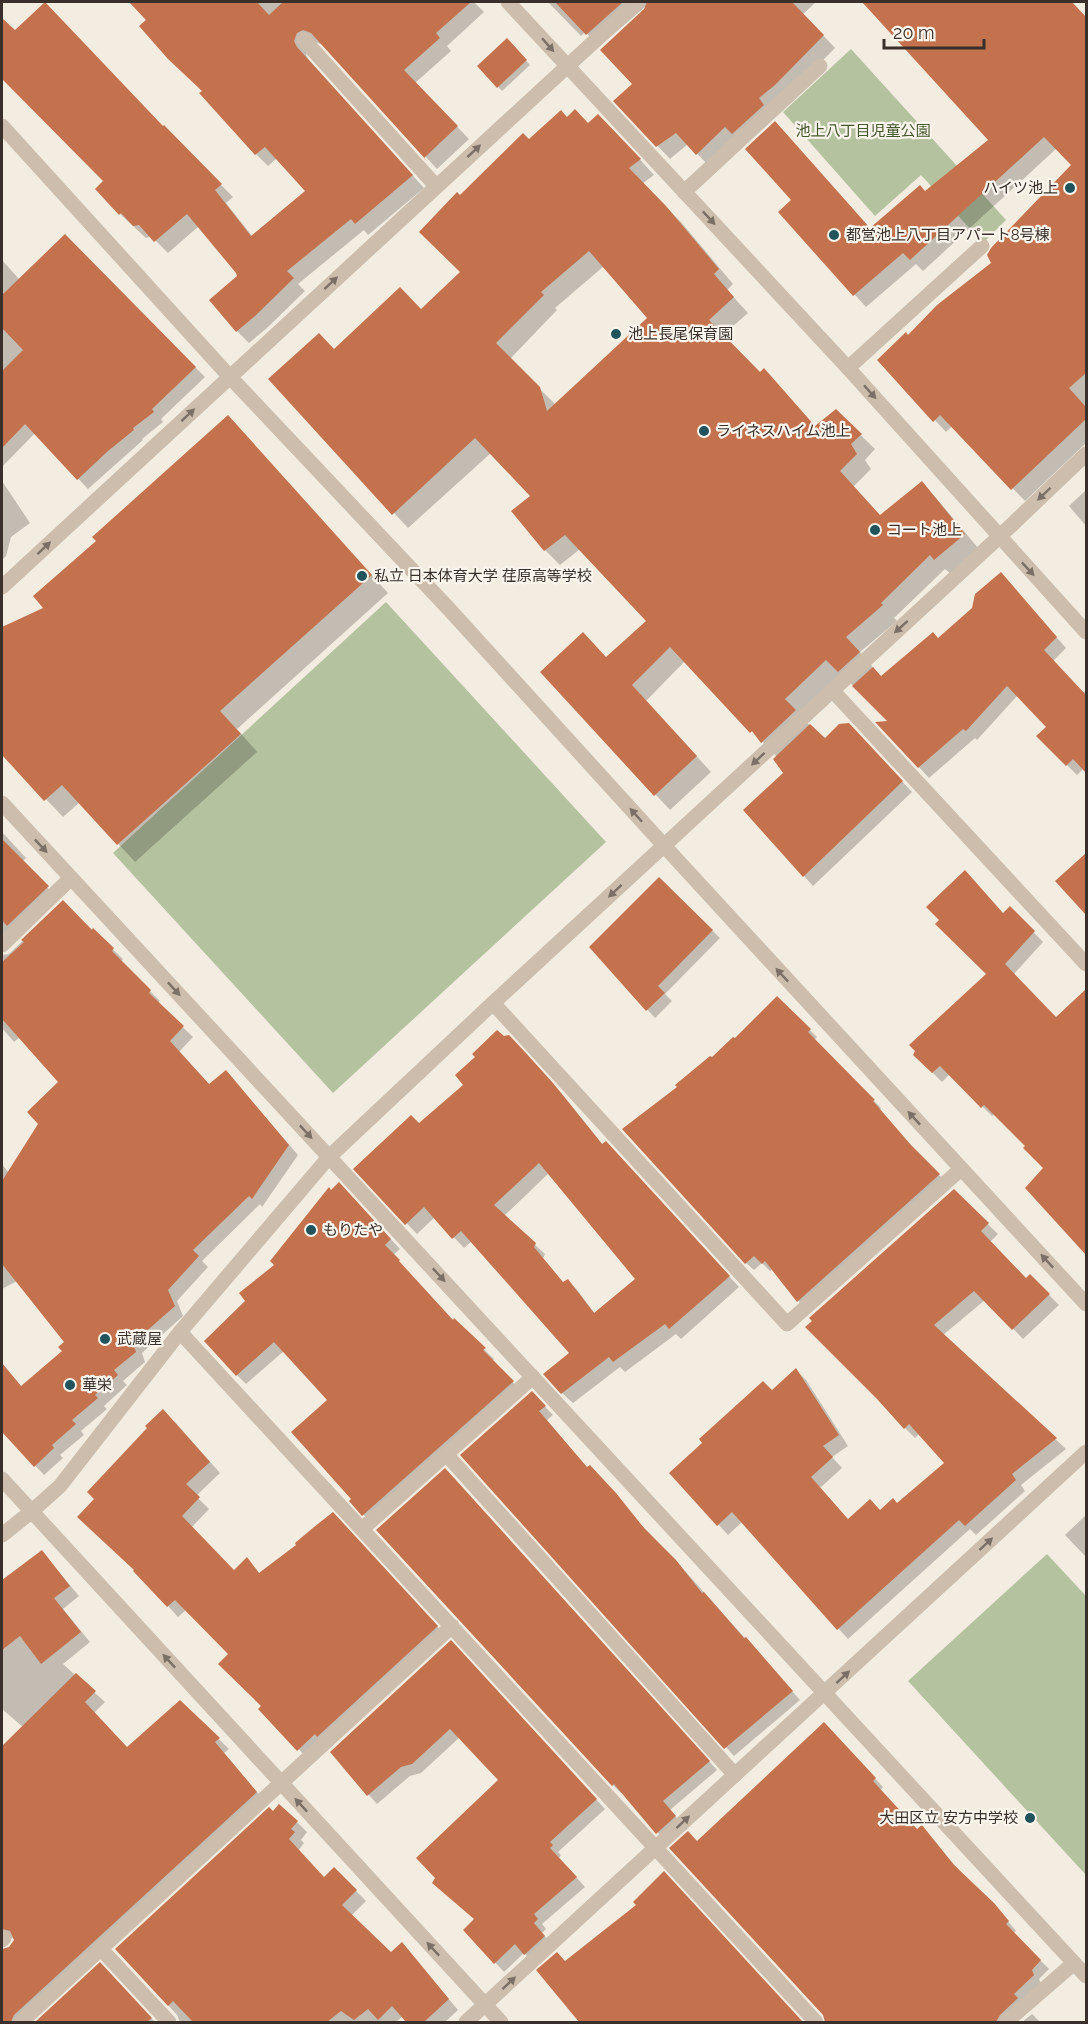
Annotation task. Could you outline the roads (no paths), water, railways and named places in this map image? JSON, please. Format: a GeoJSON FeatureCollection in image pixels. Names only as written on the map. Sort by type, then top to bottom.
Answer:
{"type":"FeatureCollection","features":[{"type":"Feature","properties":{"kind":"street"},"geometry":{"type":"LineString","coordinates":[[508,2],[848,368],[1086,632]]}},
{"type":"Feature","properties":{"kind":"street"},"geometry":{"type":"LineString","coordinates":[[2,587],[637,2]]}},
{"type":"Feature","properties":{"kind":"street"},"geometry":{"type":"LineString","coordinates":[[304,40],[436,186]]}},
{"type":"Feature","properties":{"kind":"street"},"geometry":{"type":"LineString","coordinates":[[684,192],[820,66]]}},
{"type":"Feature","properties":{"kind":"street"},"geometry":{"type":"LineString","coordinates":[[2,126],[230,376],[448,608],[1086,1304]]}},
{"type":"Feature","properties":{"kind":"street"},"geometry":{"type":"LineString","coordinates":[[848,368],[982,246]]}},
{"type":"Feature","properties":{"kind":"street"},"geometry":{"type":"LineString","coordinates":[[2,1535],[60,1486],[180,1332],[329,1157],[1086,454]]}},
{"type":"Feature","properties":{"kind":"street"},"geometry":{"type":"LineString","coordinates":[[832,690],[1086,964]]}},
{"type":"Feature","properties":{"kind":"street"},"geometry":{"type":"LineString","coordinates":[[2,803],[1086,1976]]}},
{"type":"Feature","properties":{"kind":"street"},"geometry":{"type":"LineString","coordinates":[[2,945],[71,878]]}},
{"type":"Feature","properties":{"kind":"street"},"geometry":{"type":"LineString","coordinates":[[493,1003],[788,1324],[961,1169]]}},
{"type":"Feature","properties":{"kind":"street"},"geometry":{"type":"LineString","coordinates":[[180,1332],[816,2022]]}},
{"type":"Feature","properties":{"kind":"street"},"geometry":{"type":"LineString","coordinates":[[362,1529],[533,1377]]}},
{"type":"Feature","properties":{"kind":"street"},"geometry":{"type":"LineString","coordinates":[[466,2022],[1086,1452]]}},
{"type":"Feature","properties":{"kind":"street"},"geometry":{"type":"LineString","coordinates":[[446,1454],[735,1775]]}},
{"type":"Feature","properties":{"kind":"street"},"geometry":{"type":"LineString","coordinates":[[2,1479],[501,2022]]}},
{"type":"Feature","properties":{"kind":"street"},"geometry":{"type":"LineString","coordinates":[[21,2022],[452,1626]]}},
{"type":"Feature","properties":{"kind":"street"},"geometry":{"type":"LineString","coordinates":[[101,1949],[169,2022]]}},
{"type":"Feature","properties":{"kind":"street"},"geometry":{"type":"LineString","coordinates":[[1006,2022],[1074,1963]]}},
{"type":"Feature","properties":{"kind":"place","name":"ハイツ池上"},"geometry":{"type":"Point","coordinates":[1070,188]}},
{"type":"Feature","properties":{"kind":"place","name":"都営池上八丁目アパート8号棟"},"geometry":{"type":"Point","coordinates":[834,235]}},
{"type":"Feature","properties":{"kind":"place","name":"池上長尾保育園"},"geometry":{"type":"Point","coordinates":[616,334]}},
{"type":"Feature","properties":{"kind":"place","name":"ライネスハイム池上"},"geometry":{"type":"Point","coordinates":[704,431]}},
{"type":"Feature","properties":{"kind":"place","name":"コート池上"},"geometry":{"type":"Point","coordinates":[875,530]}},
{"type":"Feature","properties":{"kind":"place","name":"私立 日本体育大学 荏原高等学校"},"geometry":{"type":"Point","coordinates":[362,576]}},
{"type":"Feature","properties":{"kind":"place","name":"もりたや"},"geometry":{"type":"Point","coordinates":[311,1230]}},
{"type":"Feature","properties":{"kind":"place","name":"武蔵屋"},"geometry":{"type":"Point","coordinates":[105,1339]}},
{"type":"Feature","properties":{"kind":"place","name":"華栄"},"geometry":{"type":"Point","coordinates":[70,1385]}},
{"type":"Feature","properties":{"kind":"place","name":"大田区立 安方中学校"},"geometry":{"type":"Point","coordinates":[1030,1818]}},
{"type":"Feature","properties":{"kind":"park label","name":"池上八丁目児童公園"},"geometry":{"type":"Point","coordinates":[863,131]}}]}
